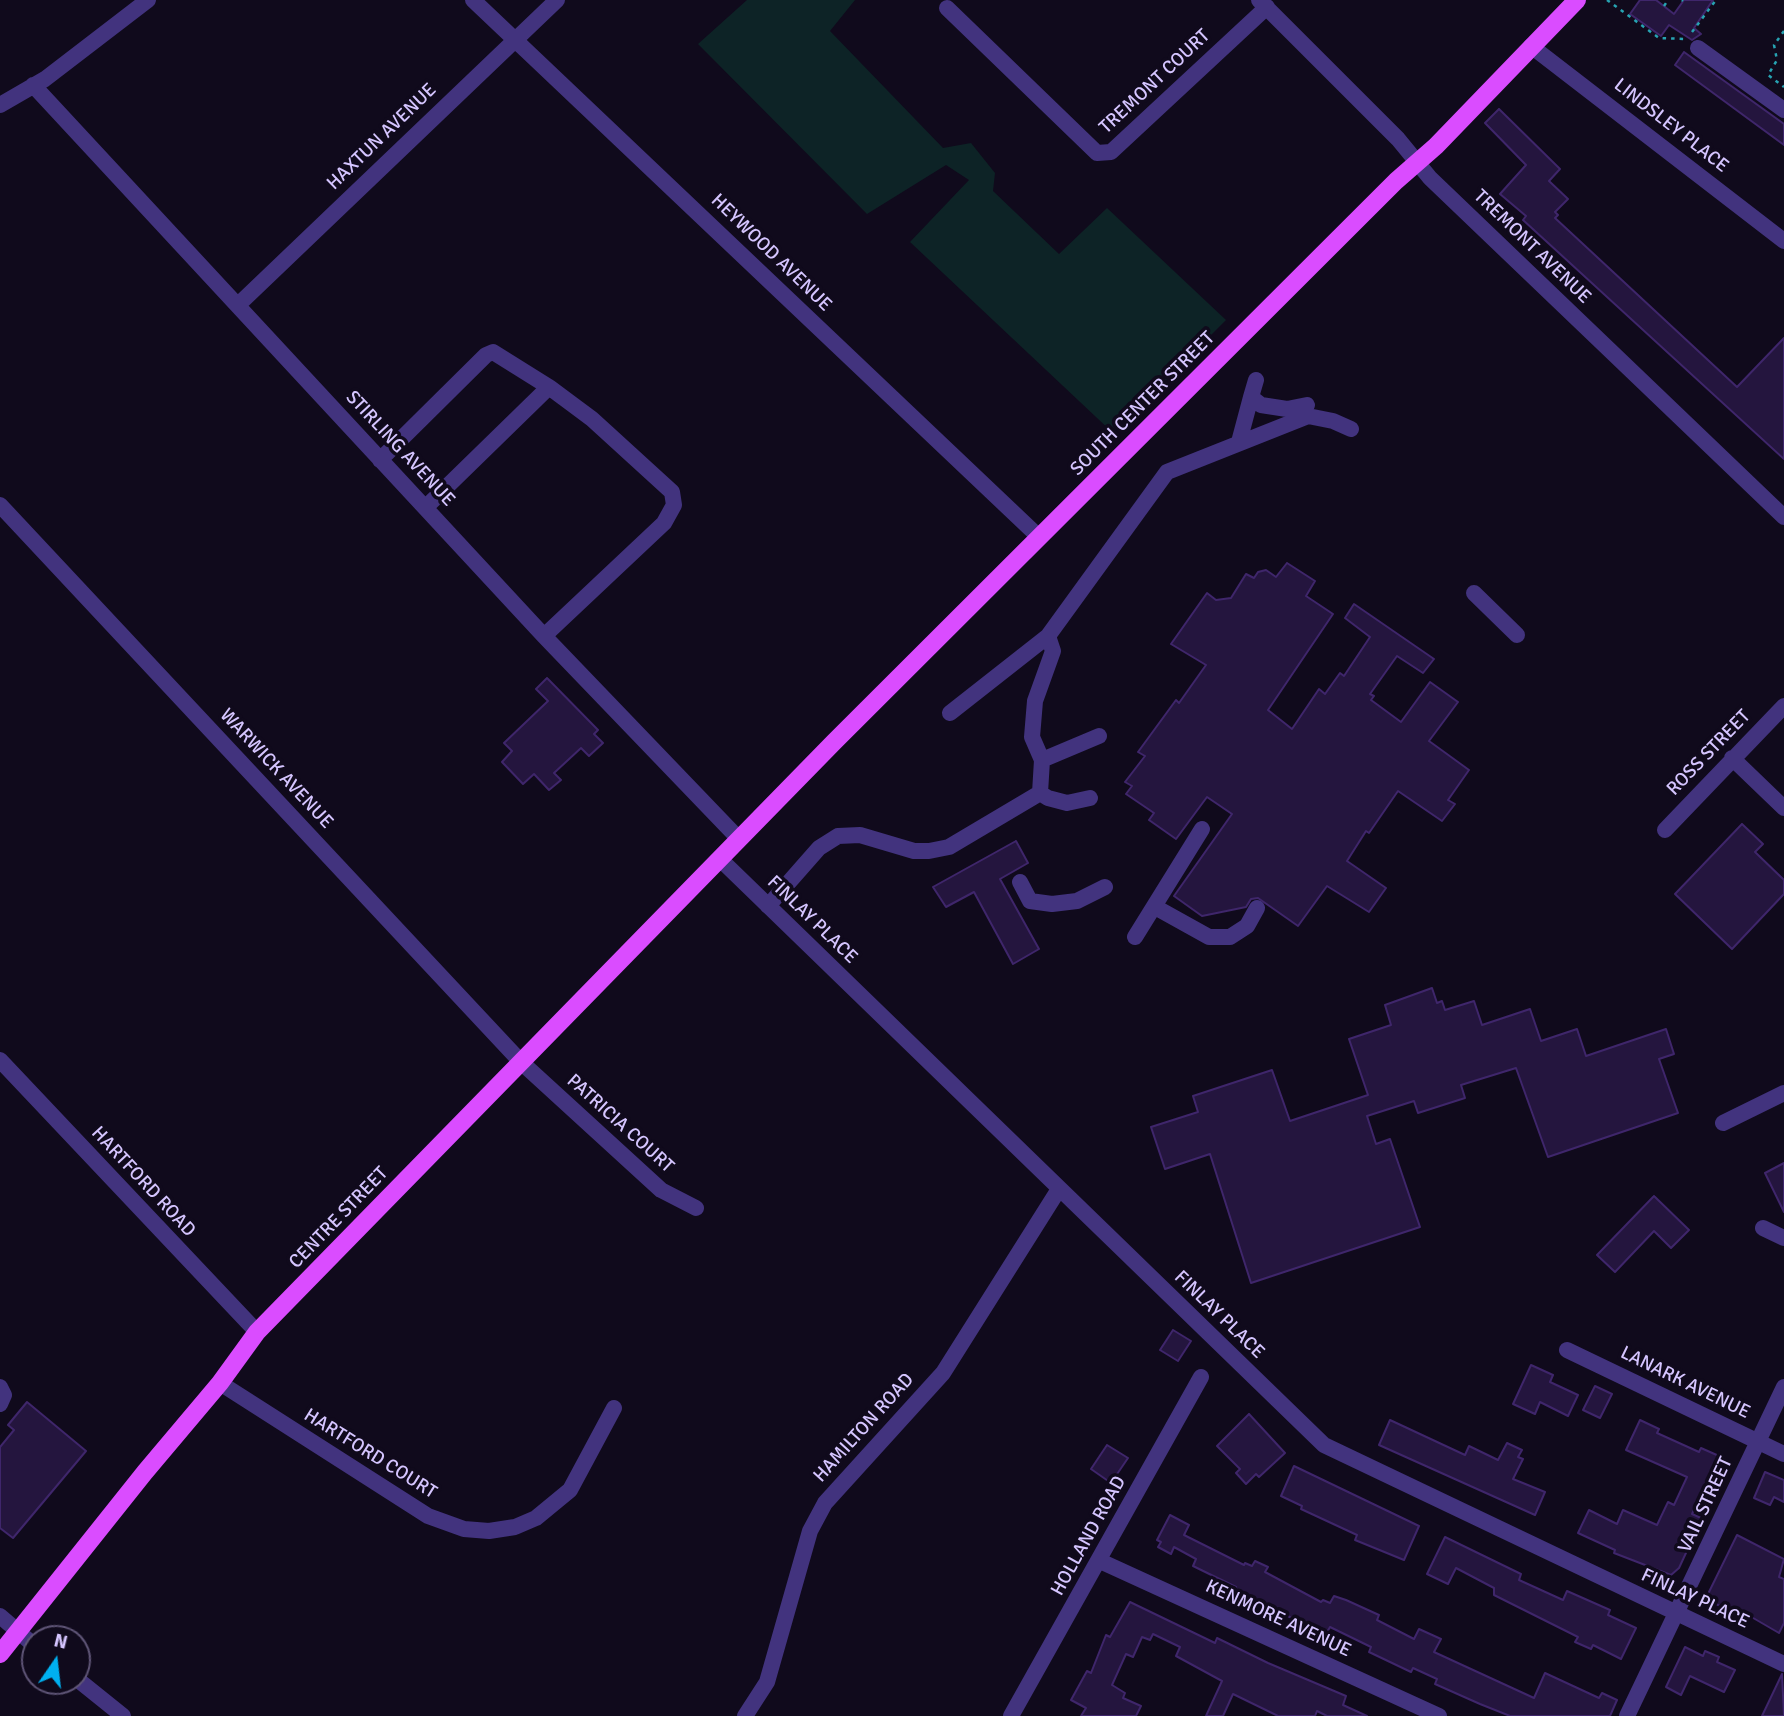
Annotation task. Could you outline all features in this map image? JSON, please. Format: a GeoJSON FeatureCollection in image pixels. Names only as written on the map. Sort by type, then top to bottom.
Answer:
{"type":"FeatureCollection","features":[{"type":"Feature","properties":{"kind":"main road","name":"SOUTH CENTER STREET"},"geometry":{"type":"LineString","coordinates":[[739,839],[1577,0]]}},
{"type":"Feature","properties":{"kind":"main road","name":"CENTRE STREET"},"geometry":{"type":"LineString","coordinates":[[0,1654],[145,1472],[220,1383],[257,1332],[739,839]]}},
{"type":"Feature","properties":{"kind":"street"},"geometry":{"type":"LineString","coordinates":[[0,105],[33,85],[148,0]]}},
{"type":"Feature","properties":{"kind":"street","name":"HEYWOOD AVENUE"},"geometry":{"type":"LineString","coordinates":[[473,0],[1039,537]]}},
{"type":"Feature","properties":{"kind":"street","name":"HAXTUN AVENUE"},"geometry":{"type":"LineString","coordinates":[[238,305],[557,0]]}},
{"type":"Feature","properties":{"kind":"street","name":"TREMONT COURT"},"geometry":{"type":"LineString","coordinates":[[947,8],[1097,153],[1111,152],[1263,4]]}},
{"type":"Feature","properties":{"kind":"street","name":"TREMONT AVENUE"},"geometry":{"type":"LineString","coordinates":[[1263,4],[1398,139],[1416,163],[1784,516]]}},
{"type":"Feature","properties":{"kind":"street","name":"LINDSLEY PLACE"},"geometry":{"type":"LineString","coordinates":[[1531,46],[1784,241]]}},
{"type":"Feature","properties":{"kind":"street"},"geometry":{"type":"LineString","coordinates":[[1698,48],[1784,110]]}},
{"type":"Feature","properties":{"kind":"street","name":"STIRLING AVENUE"},"geometry":{"type":"LineString","coordinates":[[33,85],[544,636],[739,839]]}},
{"type":"Feature","properties":{"kind":"street"},"geometry":{"type":"LineString","coordinates":[[380,460],[485,355],[493,352],[549,387],[592,419],[672,492],[674,505],[664,523],[544,636]]}},
{"type":"Feature","properties":{"kind":"street"},"geometry":{"type":"LineString","coordinates":[[1239,442],[1256,380]]}},
{"type":"Feature","properties":{"kind":"street"},"geometry":{"type":"LineString","coordinates":[[426,506],[549,387]]}},
{"type":"Feature","properties":{"kind":"street"},"geometry":{"type":"LineString","coordinates":[[1251,397],[1261,405],[1287,409],[1307,405]]}},
{"type":"Feature","properties":{"kind":"street"},"geometry":{"type":"LineString","coordinates":[[950,713],[1048,636],[1167,472],[1308,416],[1333,421],[1351,429]]}},
{"type":"Feature","properties":{"kind":"street","name":"WARWICK AVENUE"},"geometry":{"type":"LineString","coordinates":[[0,505],[521,1062]]}},
{"type":"Feature","properties":{"kind":"street"},"geometry":{"type":"LineString","coordinates":[[1474,593],[1517,635]]}},
{"type":"Feature","properties":{"kind":"street"},"geometry":{"type":"LineString","coordinates":[[1040,793],[1042,760],[1032,737],[1035,701],[1054,651],[1048,636]]}},
{"type":"Feature","properties":{"kind":"street","name":"ROSS STREET"},"geometry":{"type":"LineString","coordinates":[[1665,830],[1784,706]]}},
{"type":"Feature","properties":{"kind":"street"},"geometry":{"type":"LineString","coordinates":[[1042,760],[1099,736]]}},
{"type":"Feature","properties":{"kind":"street"},"geometry":{"type":"LineString","coordinates":[[1732,758],[1784,808]]}},
{"type":"Feature","properties":{"kind":"street"},"geometry":{"type":"LineString","coordinates":[[1040,793],[1048,799],[1067,803],[1090,798]]}},
{"type":"Feature","properties":{"kind":"street"},"geometry":{"type":"LineString","coordinates":[[768,906],[819,848],[838,836],[860,835],[914,851],[949,847],[1040,793]]}},
{"type":"Feature","properties":{"kind":"street"},"geometry":{"type":"LineString","coordinates":[[1135,937],[1202,829]]}},
{"type":"Feature","properties":{"kind":"street","name":"FINLAY PLACE"},"geometry":{"type":"LineString","coordinates":[[720,859],[1324,1445],[1784,1664]]}},
{"type":"Feature","properties":{"kind":"street"},"geometry":{"type":"LineString","coordinates":[[1020,882],[1030,901],[1052,904],[1077,901],[1105,887]]}},
{"type":"Feature","properties":{"kind":"street"},"geometry":{"type":"LineString","coordinates":[[1155,907],[1209,937],[1230,937],[1247,926],[1257,908]]}},
{"type":"Feature","properties":{"kind":"street","name":"HARTFORD ROAD"},"geometry":{"type":"LineString","coordinates":[[0,1060],[257,1332]]}},
{"type":"Feature","properties":{"kind":"street","name":"PATRICIA COURT"},"geometry":{"type":"LineString","coordinates":[[521,1062],[661,1190],[696,1208]]}},
{"type":"Feature","properties":{"kind":"street"},"geometry":{"type":"LineString","coordinates":[[1723,1123],[1784,1093]]}},
{"type":"Feature","properties":{"kind":"street","name":"HAMILTON ROAD"},"geometry":{"type":"LineString","coordinates":[[745,1716],[767,1682],[810,1531],[825,1503],[943,1373],[1059,1189]]}},
{"type":"Feature","properties":{"kind":"street"},"geometry":{"type":"LineString","coordinates":[[1763,1228],[1784,1238]]}},
{"type":"Feature","properties":{"kind":"street","name":"LANARK AVENUE"},"geometry":{"type":"LineString","coordinates":[[1567,1350],[1784,1454]]}},
{"type":"Feature","properties":{"kind":"street","name":"HOLLAND ROAD"},"geometry":{"type":"LineString","coordinates":[[1011,1716],[1201,1377]]}},
{"type":"Feature","properties":{"kind":"street","name":"HARTFORD COURT"},"geometry":{"type":"LineString","coordinates":[[220,1383],[428,1516],[464,1529],[489,1531],[514,1527],[536,1518],[570,1490],[614,1408]]}},
{"type":"Feature","properties":{"kind":"street"},"geometry":{"type":"LineString","coordinates":[[0,1387],[4,1395],[0,1404]]}},
{"type":"Feature","properties":{"kind":"street","name":"VAIL STREET"},"geometry":{"type":"LineString","coordinates":[[1627,1716],[1784,1387]]}},
{"type":"Feature","properties":{"kind":"street","name":"KENMORE AVENUE"},"geometry":{"type":"LineString","coordinates":[[1100,1561],[1439,1716]]}},
{"type":"Feature","properties":{"kind":"street"},"geometry":{"type":"LineString","coordinates":[[0,1616],[21,1634]]}},
{"type":"Feature","properties":{"kind":"street"},"geometry":{"type":"LineString","coordinates":[[91,1690],[123,1716]]}},
{"type":"Feature","properties":{"kind":"path"},"geometry":{"type":"LineString","coordinates":[[1607,0],[1659,38],[1687,39],[1716,0]]}},
{"type":"Feature","properties":{"kind":"path"},"geometry":{"type":"LineString","coordinates":[[1664,6],[1668,0]]}},
{"type":"Feature","properties":{"kind":"path"},"geometry":{"type":"LineString","coordinates":[[1784,31],[1774,46],[1777,60],[1768,75],[1784,87]]}},
{"type":"Feature","properties":{"kind":"green space"},"geometry":{"type":"Polygon","coordinates":[[[747,0],[855,0],[830,31],[943,148],[971,143],[995,173],[993,191],[1059,254],[1107,208],[1226,320],[1113,433],[910,242],[969,180],[946,165],[867,214],[698,44],[747,0]]]}},
{"type":"Feature","properties":{"kind":"building"},"geometry":{"type":"Polygon","coordinates":[[[1640,0],[1656,0],[1674,14],[1684,0],[1713,0],[1694,28],[1701,34],[1692,40],[1669,25],[1661,36],[1630,14],[1640,0]]]}},
{"type":"Feature","properties":{"kind":"building"},"geometry":{"type":"Polygon","coordinates":[[[1684,52],[1784,124],[1784,145],[1675,65],[1684,52]]]}},
{"type":"Feature","properties":{"kind":"building"},"geometry":{"type":"Polygon","coordinates":[[[1499,109],[1560,169],[1549,181],[1568,199],[1555,212],[1558,215],[1555,218],[1737,387],[1784,338],[1784,459],[1523,220],[1526,216],[1500,194],[1526,165],[1485,123],[1499,109]]]}},
{"type":"Feature","properties":{"kind":"building"},"geometry":{"type":"Polygon","coordinates":[[[1287,563],[1315,581],[1306,596],[1333,614],[1268,710],[1292,729],[1319,689],[1325,694],[1340,673],[1344,676],[1370,637],[1345,618],[1354,604],[1434,659],[1423,673],[1397,656],[1370,694],[1374,696],[1371,700],[1401,722],[1430,682],[1458,702],[1429,741],[1469,770],[1448,800],[1455,804],[1442,821],[1398,791],[1369,833],[1366,831],[1347,861],[1386,888],[1369,912],[1327,886],[1298,926],[1258,898],[1251,899],[1246,907],[1202,916],[1174,896],[1232,814],[1207,797],[1176,839],[1149,820],[1154,813],[1126,794],[1132,786],[1125,782],[1145,756],[1138,752],[1176,700],[1179,703],[1206,665],[1171,644],[1207,593],[1216,600],[1231,598],[1246,574],[1254,578],[1258,572],[1266,570],[1276,577],[1287,563]]]}},
{"type":"Feature","properties":{"kind":"building"},"geometry":{"type":"Polygon","coordinates":[[[547,678],[598,730],[594,734],[603,743],[589,756],[581,748],[554,773],[561,780],[549,790],[534,774],[523,784],[502,762],[512,751],[504,743],[548,701],[536,689],[547,678]]]}},
{"type":"Feature","properties":{"kind":"building"},"geometry":{"type":"Polygon","coordinates":[[[1742,824],[1763,844],[1755,852],[1784,880],[1784,894],[1732,949],[1675,894],[1742,824]]]}},
{"type":"Feature","properties":{"kind":"building"},"geometry":{"type":"Polygon","coordinates":[[[1016,841],[1028,863],[1000,879],[1039,949],[1013,964],[974,892],[946,907],[933,887],[1016,841]]]}},
{"type":"Feature","properties":{"kind":"building"},"geometry":{"type":"Polygon","coordinates":[[[1432,988],[1437,1003],[1442,1001],[1445,1010],[1474,1001],[1482,1025],[1530,1009],[1541,1041],[1577,1029],[1586,1056],[1666,1029],[1674,1054],[1659,1059],[1678,1113],[1548,1157],[1516,1068],[1461,1085],[1465,1098],[1418,1113],[1414,1101],[1367,1116],[1376,1144],[1390,1139],[1420,1227],[1251,1283],[1210,1154],[1165,1169],[1151,1127],[1198,1112],[1193,1096],[1272,1070],[1290,1121],[1368,1095],[1349,1039],[1391,1025],[1385,1005],[1432,988]]]}},
{"type":"Feature","properties":{"kind":"building"},"geometry":{"type":"Polygon","coordinates":[[[1784,1163],[1784,1212],[1765,1173],[1784,1163]]]}},
{"type":"Feature","properties":{"kind":"building"},"geometry":{"type":"Polygon","coordinates":[[[1654,1196],[1689,1230],[1671,1248],[1654,1231],[1615,1272],[1597,1255],[1654,1196]]]}},
{"type":"Feature","properties":{"kind":"building"},"geometry":{"type":"Polygon","coordinates":[[[1173,1330],[1191,1341],[1178,1361],[1160,1350],[1173,1330]]]}},
{"type":"Feature","properties":{"kind":"building"},"geometry":{"type":"Polygon","coordinates":[[[1531,1365],[1553,1375],[1550,1382],[1578,1395],[1568,1416],[1540,1402],[1535,1414],[1513,1404],[1531,1365]]]}},
{"type":"Feature","properties":{"kind":"building"},"geometry":{"type":"Polygon","coordinates":[[[1595,1386],[1612,1394],[1600,1418],[1583,1410],[1595,1386]]]}},
{"type":"Feature","properties":{"kind":"building"},"geometry":{"type":"Polygon","coordinates":[[[27,1402],[86,1451],[13,1538],[0,1528],[0,1447],[14,1430],[8,1425],[27,1402]]]}},
{"type":"Feature","properties":{"kind":"building"},"geometry":{"type":"Polygon","coordinates":[[[1249,1414],[1285,1453],[1259,1477],[1256,1474],[1246,1484],[1236,1473],[1240,1469],[1217,1446],[1249,1414]]]}},
{"type":"Feature","properties":{"kind":"building"},"geometry":{"type":"Polygon","coordinates":[[[1390,1420],[1465,1455],[1469,1446],[1498,1460],[1507,1443],[1522,1450],[1518,1457],[1523,1459],[1513,1479],[1545,1492],[1535,1515],[1379,1445],[1390,1420]]]}},
{"type":"Feature","properties":{"kind":"building"},"geometry":{"type":"Polygon","coordinates":[[[1640,1420],[1659,1429],[1657,1433],[1699,1452],[1701,1448],[1719,1456],[1692,1514],[1701,1518],[1679,1568],[1671,1575],[1614,1553],[1615,1550],[1578,1533],[1589,1510],[1617,1524],[1623,1510],[1657,1525],[1668,1502],[1674,1505],[1687,1477],[1626,1450],[1640,1420]]]}},
{"type":"Feature","properties":{"kind":"building"},"geometry":{"type":"Polygon","coordinates":[[[1107,1445],[1128,1458],[1111,1483],[1091,1469],[1107,1445]]]}},
{"type":"Feature","properties":{"kind":"building"},"geometry":{"type":"Polygon","coordinates":[[[1294,1466],[1419,1526],[1404,1560],[1355,1540],[1357,1535],[1301,1509],[1302,1506],[1281,1496],[1294,1466]]]}},
{"type":"Feature","properties":{"kind":"building"},"geometry":{"type":"Polygon","coordinates":[[[1765,1472],[1784,1480],[1784,1502],[1774,1497],[1770,1505],[1754,1498],[1765,1472]]]}},
{"type":"Feature","properties":{"kind":"building"},"geometry":{"type":"Polygon","coordinates":[[[1170,1515],[1189,1525],[1184,1535],[1244,1565],[1245,1563],[1252,1566],[1255,1561],[1268,1567],[1265,1572],[1321,1602],[1323,1600],[1330,1603],[1334,1596],[1379,1615],[1377,1620],[1414,1639],[1419,1629],[1441,1639],[1434,1652],[1534,1698],[1545,1673],[1599,1698],[1602,1693],[1617,1700],[1610,1716],[1510,1716],[1480,1704],[1435,1684],[1437,1679],[1413,1668],[1411,1672],[1369,1652],[1371,1647],[1330,1627],[1326,1634],[1234,1591],[1236,1587],[1193,1566],[1196,1559],[1174,1547],[1171,1554],[1158,1547],[1161,1542],[1157,1540],[1170,1515]]]}},
{"type":"Feature","properties":{"kind":"building"},"geometry":{"type":"Polygon","coordinates":[[[1737,1535],[1784,1559],[1779,1577],[1784,1579],[1784,1623],[1779,1633],[1736,1608],[1734,1613],[1712,1602],[1713,1599],[1707,1596],[1737,1535]]]}},
{"type":"Feature","properties":{"kind":"building"},"geometry":{"type":"Polygon","coordinates":[[[1445,1537],[1521,1574],[1519,1580],[1563,1600],[1567,1591],[1610,1610],[1608,1615],[1636,1628],[1621,1659],[1593,1645],[1591,1649],[1575,1642],[1578,1637],[1494,1595],[1494,1588],[1456,1568],[1448,1584],[1427,1574],[1445,1537]]]}},
{"type":"Feature","properties":{"kind":"building"},"geometry":{"type":"Polygon","coordinates":[[[1130,1602],[1215,1643],[1217,1638],[1346,1696],[1343,1705],[1367,1716],[1327,1716],[1317,1711],[1315,1716],[1278,1716],[1233,1694],[1223,1716],[1206,1716],[1222,1681],[1176,1656],[1180,1647],[1153,1634],[1150,1640],[1142,1637],[1133,1657],[1126,1654],[1112,1685],[1125,1693],[1123,1698],[1141,1706],[1136,1716],[1081,1716],[1086,1708],[1071,1700],[1087,1671],[1091,1673],[1106,1635],[1110,1637],[1130,1602]]]}},
{"type":"Feature","properties":{"kind":"building"},"geometry":{"type":"Polygon","coordinates":[[[1685,1647],[1703,1656],[1705,1651],[1719,1657],[1717,1662],[1735,1670],[1724,1692],[1690,1676],[1681,1695],[1666,1687],[1685,1647]]]}},
{"type":"Feature","properties":{"kind":"building"},"geometry":{"type":"Polygon","coordinates":[[[1782,1674],[1784,1716],[1762,1716],[1782,1674]]]}}]}
